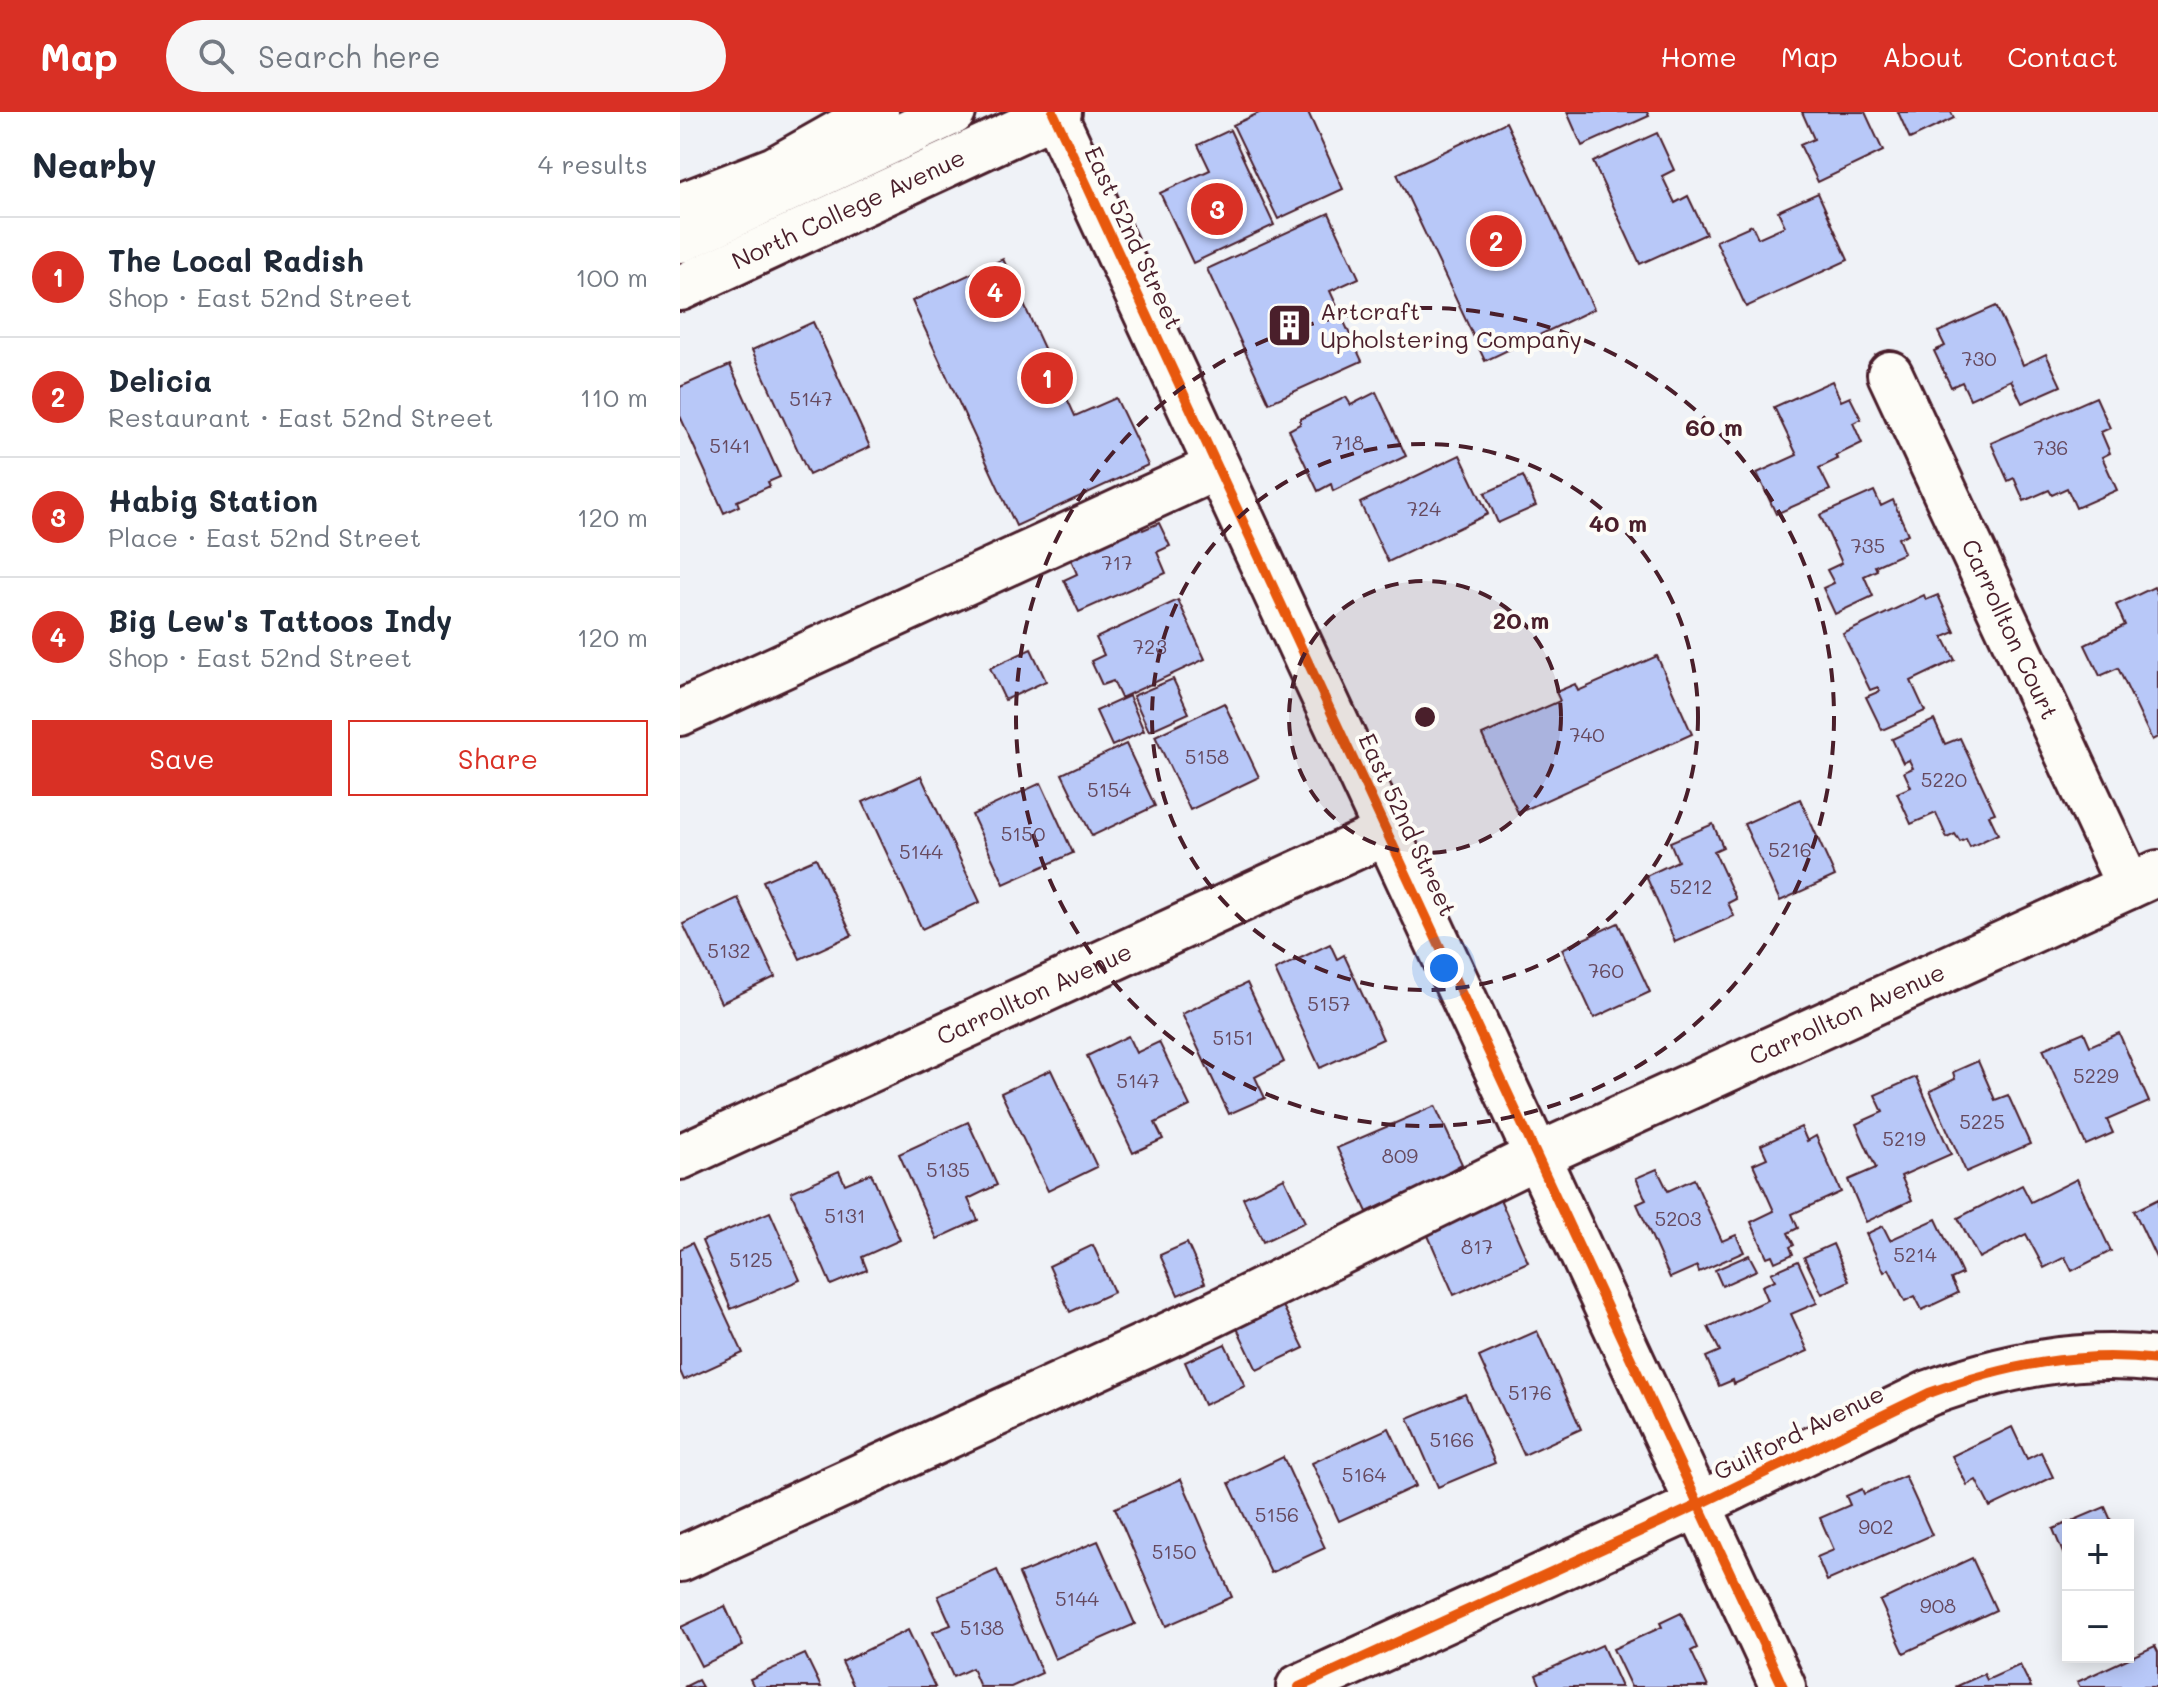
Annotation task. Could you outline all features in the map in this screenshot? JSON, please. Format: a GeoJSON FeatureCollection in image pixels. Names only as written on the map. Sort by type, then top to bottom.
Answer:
{"type":"FeatureCollection","features":[{"type":"Feature","properties":{"kind":"street"},"geometry":{"type":"LineString","coordinates":[[680,206],[775,169],[876,112]]}},
{"type":"Feature","properties":{"kind":"street","name":"North College Avenue"},"geometry":{"type":"LineString","coordinates":[[680,240],[953,112]]}},
{"type":"Feature","properties":{"kind":"street","name":"North College Avenue"},"geometry":{"type":"LineString","coordinates":[[680,288],[1055,113]]}},
{"type":"Feature","properties":{"kind":"street","name":"East 52nd Street"},"geometry":{"type":"LineString","coordinates":[[1055,113],[1783,1687]]}},
{"type":"Feature","properties":{"kind":"street","name":"Carrollton Court"},"geometry":{"type":"LineString","coordinates":[[1890,374],[2144,879]]}},
{"type":"Feature","properties":{"kind":"street"},"geometry":{"type":"LineString","coordinates":[[680,713],[1217,467]]}},
{"type":"Feature","properties":{"kind":"street","name":"Carrollton Avenue"},"geometry":{"type":"LineString","coordinates":[[680,1157],[1388,832]]}},
{"type":"Feature","properties":{"kind":"street","name":"Carrollton Avenue"},"geometry":{"type":"LineString","coordinates":[[680,1559],[1212,1315],[1537,1156],[2144,879]]}},
{"type":"Feature","properties":{"kind":"street","name":"Guilford Avenue"},"geometry":{"type":"LineString","coordinates":[[1299,1687],[1698,1505],[1910,1401],[1968,1379],[2049,1361],[2134,1357],[2158,1360]]}},
{"type":"Feature","properties":{"kind":"building"},"geometry":{"type":"Polygon","coordinates":[[[1261,112],[1308,112],[1343,189],[1278,219],[1233,125],[1261,112]]]}},
{"type":"Feature","properties":{"kind":"building"},"geometry":{"type":"Polygon","coordinates":[[[1567,112],[1647,112],[1649,116],[1582,146],[1567,112]]]}},
{"type":"Feature","properties":{"kind":"building"},"geometry":{"type":"Polygon","coordinates":[[[1802,112],[1865,112],[1883,151],[1818,182],[1800,145],[1814,139],[1802,112]]]}},
{"type":"Feature","properties":{"kind":"building"},"geometry":{"type":"Polygon","coordinates":[[[1898,112],[1951,112],[1954,118],[1910,139],[1898,112]]]}},
{"type":"Feature","properties":{"kind":"building"},"geometry":{"type":"Polygon","coordinates":[[[1506,122],[1594,309],[1485,361],[1397,174],[1506,122]]]}},
{"type":"Feature","properties":{"kind":"building"},"geometry":{"type":"Polygon","coordinates":[[[1230,130],[1274,225],[1193,263],[1160,193],[1210,170],[1198,145],[1230,130]]]}},
{"type":"Feature","properties":{"kind":"building"},"geometry":{"type":"Polygon","coordinates":[[[1657,133],[1674,170],[1662,176],[1675,203],[1688,196],[1706,234],[1640,264],[1593,162],[1657,133]]]}},
{"type":"Feature","properties":{"kind":"building"},"geometry":{"type":"Polygon","coordinates":[[[1818,193],[1848,260],[1746,307],[1716,241],[1752,225],[1758,238],[1785,226],[1778,211],[1818,193]]]}},
{"type":"Feature","properties":{"kind":"building","name":"Artcraft Upholstering Company"},"geometry":{"type":"Polygon","coordinates":[[[1329,213],[1359,278],[1330,291],[1362,361],[1269,403],[1207,269],[1329,213]]]}},
{"type":"Feature","properties":{"kind":"building"},"geometry":{"type":"Polygon","coordinates":[[[1003,259],[1075,416],[1116,398],[1148,465],[1016,526],[912,301],[1003,259]]]}},
{"type":"Feature","properties":{"kind":"building"},"geometry":{"type":"Polygon","coordinates":[[[1996,306],[2023,365],[2046,354],[2061,386],[2022,403],[2011,380],[1970,399],[1962,382],[1951,387],[1934,351],[1945,346],[1938,332],[1996,306]]]}},
{"type":"Feature","properties":{"kind":"building"},"geometry":{"type":"Polygon","coordinates":[[[813,322],[870,447],[809,475],[752,350],[813,322]]]}},
{"type":"Feature","properties":{"kind":"building"},"geometry":{"type":"Polygon","coordinates":[[[730,365],[780,477],[768,482],[770,486],[737,501],[739,506],[724,513],[680,416],[680,387],[730,365]]]}},
{"type":"Feature","properties":{"kind":"building"},"geometry":{"type":"Polygon","coordinates":[[[1832,381],[1841,401],[1850,397],[1861,419],[1853,423],[1862,443],[1819,468],[1830,490],[1776,514],[1757,473],[1797,455],[1774,407],[1832,381]]]}},
{"type":"Feature","properties":{"kind":"building"},"geometry":{"type":"Polygon","coordinates":[[[1376,392],[1406,456],[1333,491],[1331,484],[1318,491],[1289,430],[1300,424],[1300,419],[1346,397],[1351,405],[1376,392]]]}},
{"type":"Feature","properties":{"kind":"building"},"geometry":{"type":"Polygon","coordinates":[[[2096,397],[2110,428],[2101,432],[2110,453],[2102,457],[2117,490],[2076,508],[2067,488],[2052,495],[2049,490],[2024,501],[2014,478],[2008,481],[1991,443],[2096,397]]]}},
{"type":"Feature","properties":{"kind":"building"},"geometry":{"type":"Polygon","coordinates":[[[1460,455],[1488,514],[1388,562],[1360,503],[1460,455]]]}},
{"type":"Feature","properties":{"kind":"building"},"geometry":{"type":"Polygon","coordinates":[[[1523,476],[1536,506],[1498,523],[1485,493],[1523,476]]]}},
{"type":"Feature","properties":{"kind":"building"},"geometry":{"type":"Polygon","coordinates":[[[1874,491],[1881,506],[1893,500],[1908,534],[1898,538],[1904,553],[1875,566],[1877,570],[1864,576],[1873,596],[1835,614],[1823,588],[1834,583],[1827,570],[1842,563],[1820,515],[1874,491]]]}},
{"type":"Feature","properties":{"kind":"building"},"geometry":{"type":"Polygon","coordinates":[[[1136,512],[1143,530],[1159,523],[1170,546],[1157,552],[1166,573],[1079,612],[1064,580],[1077,574],[1065,545],[1136,512]]]}},
{"type":"Feature","properties":{"kind":"building"},"geometry":{"type":"Polygon","coordinates":[[[2154,587],[2158,596],[2158,737],[2152,740],[2118,668],[2100,676],[2085,645],[2125,625],[2116,605],[2154,587]]]}},
{"type":"Feature","properties":{"kind":"building"},"geometry":{"type":"Polygon","coordinates":[[[1924,595],[1926,600],[1938,595],[1955,632],[1943,637],[1955,660],[1911,681],[1925,711],[1882,730],[1866,697],[1880,691],[1878,687],[1870,690],[1843,634],[1924,595]]]}},
{"type":"Feature","properties":{"kind":"building"},"geometry":{"type":"Polygon","coordinates":[[[1178,600],[1205,659],[1121,698],[1113,681],[1102,685],[1091,661],[1104,655],[1096,638],[1178,600]]]}},
{"type":"Feature","properties":{"kind":"building"},"geometry":{"type":"Polygon","coordinates":[[[1031,649],[1046,681],[1005,700],[990,668],[1031,649]]]}},
{"type":"Feature","properties":{"kind":"building"},"geometry":{"type":"Polygon","coordinates":[[[1657,656],[1692,734],[1518,813],[1482,735],[1560,701],[1556,692],[1575,684],[1578,691],[1657,656]]]}},
{"type":"Feature","properties":{"kind":"building"},"geometry":{"type":"Polygon","coordinates":[[[1173,679],[1189,713],[1149,731],[1133,696],[1173,679]]]}},
{"type":"Feature","properties":{"kind":"building"},"geometry":{"type":"Polygon","coordinates":[[[1129,696],[1144,731],[1112,746],[1096,711],[1129,696]]]}},
{"type":"Feature","properties":{"kind":"building"},"geometry":{"type":"Polygon","coordinates":[[[1224,703],[1259,777],[1190,810],[1155,736],[1224,703]]]}},
{"type":"Feature","properties":{"kind":"building"},"geometry":{"type":"Polygon","coordinates":[[[1934,720],[1945,744],[1960,738],[1995,813],[1989,815],[1998,834],[1970,847],[1966,839],[1960,842],[1955,834],[1947,838],[1936,813],[1911,824],[1897,793],[1911,787],[1904,772],[1913,768],[1909,760],[1903,763],[1892,739],[1934,720]]]}},
{"type":"Feature","properties":{"kind":"building"},"geometry":{"type":"Polygon","coordinates":[[[1126,744],[1155,806],[1092,836],[1062,774],[1126,744]]]}},
{"type":"Feature","properties":{"kind":"building"},"geometry":{"type":"Polygon","coordinates":[[[921,776],[980,902],[922,929],[863,802],[921,776]]]}},
{"type":"Feature","properties":{"kind":"building"},"geometry":{"type":"Polygon","coordinates":[[[1041,783],[1073,853],[1004,884],[972,815],[1041,783]]]}},
{"type":"Feature","properties":{"kind":"building"},"geometry":{"type":"Polygon","coordinates":[[[1800,799],[1835,876],[1780,901],[1744,824],[1800,799]]]}},
{"type":"Feature","properties":{"kind":"building"},"geometry":{"type":"Polygon","coordinates":[[[1713,824],[1723,847],[1714,851],[1736,899],[1728,903],[1734,916],[1675,942],[1646,876],[1678,861],[1670,842],[1713,824]]]}},
{"type":"Feature","properties":{"kind":"building"},"geometry":{"type":"Polygon","coordinates":[[[816,858],[852,935],[800,959],[763,881],[816,858]]]}},
{"type":"Feature","properties":{"kind":"building"},"geometry":{"type":"Polygon","coordinates":[[[738,898],[775,977],[721,1003],[683,924],[738,898]]]}},
{"type":"Feature","properties":{"kind":"building"},"geometry":{"type":"Polygon","coordinates":[[[1618,923],[1650,992],[1594,1018],[1562,949],[1618,923]]]}},
{"type":"Feature","properties":{"kind":"building"},"geometry":{"type":"Polygon","coordinates":[[[1330,944],[1337,959],[1344,955],[1383,1039],[1320,1068],[1275,970],[1330,944]]]}},
{"type":"Feature","properties":{"kind":"building"},"geometry":{"type":"Polygon","coordinates":[[[1247,983],[1284,1062],[1255,1077],[1265,1098],[1229,1114],[1182,1014],[1247,983]]]}},
{"type":"Feature","properties":{"kind":"building"},"geometry":{"type":"Polygon","coordinates":[[[2084,1032],[2090,1046],[2119,1033],[2149,1102],[2107,1120],[2113,1133],[2086,1145],[2043,1049],[2084,1032]]]}},
{"type":"Feature","properties":{"kind":"building"},"geometry":{"type":"Polygon","coordinates":[[[1128,1036],[1136,1053],[1159,1042],[1190,1106],[1155,1123],[1163,1139],[1133,1153],[1087,1056],[1128,1036]]]}},
{"type":"Feature","properties":{"kind":"building"},"geometry":{"type":"Polygon","coordinates":[[[1978,1061],[1995,1100],[2008,1095],[2030,1144],[1966,1172],[1930,1091],[1955,1079],[1953,1072],[1978,1061]]]}},
{"type":"Feature","properties":{"kind":"building"},"geometry":{"type":"Polygon","coordinates":[[[1051,1070],[1097,1167],[1048,1191],[1001,1093],[1051,1070]]]}},
{"type":"Feature","properties":{"kind":"building"},"geometry":{"type":"Polygon","coordinates":[[[1916,1077],[1951,1154],[1901,1176],[1912,1200],[1866,1222],[1848,1180],[1876,1168],[1856,1124],[1883,1112],[1875,1095],[1916,1077]]]}},
{"type":"Feature","properties":{"kind":"building"},"geometry":{"type":"Polygon","coordinates":[[[1435,1106],[1462,1164],[1449,1171],[1451,1174],[1367,1212],[1337,1148],[1435,1106]]]}},
{"type":"Feature","properties":{"kind":"building"},"geometry":{"type":"Polygon","coordinates":[[[968,1122],[997,1185],[968,1199],[978,1220],[937,1239],[899,1154],[968,1122]]]}},
{"type":"Feature","properties":{"kind":"building"},"geometry":{"type":"Polygon","coordinates":[[[1801,1127],[1807,1141],[1816,1136],[1841,1192],[1792,1214],[1798,1228],[1788,1233],[1794,1245],[1790,1247],[1793,1254],[1775,1262],[1772,1255],[1767,1257],[1751,1222],[1774,1211],[1753,1164],[1767,1158],[1761,1145],[1801,1127]]]}},
{"type":"Feature","properties":{"kind":"building"},"geometry":{"type":"Polygon","coordinates":[[[1657,1169],[1668,1191],[1694,1179],[1722,1241],[1736,1235],[1744,1252],[1699,1272],[1697,1266],[1670,1278],[1637,1204],[1646,1200],[1636,1178],[1657,1169]]]}},
{"type":"Feature","properties":{"kind":"building"},"geometry":{"type":"Polygon","coordinates":[[[839,1171],[845,1184],[871,1173],[900,1240],[862,1257],[867,1270],[831,1285],[791,1192],[839,1171]]]}},
{"type":"Feature","properties":{"kind":"building"},"geometry":{"type":"Polygon","coordinates":[[[1284,1178],[1305,1222],[1263,1242],[1243,1198],[1284,1178]]]}},
{"type":"Feature","properties":{"kind":"building"},"geometry":{"type":"Polygon","coordinates":[[[2077,1179],[2111,1251],[2072,1271],[2065,1257],[2044,1268],[2026,1234],[1979,1258],[1958,1218],[2022,1185],[2031,1202],[2077,1179]]]}},
{"type":"Feature","properties":{"kind":"building"},"geometry":{"type":"Polygon","coordinates":[[[1500,1199],[1528,1262],[1454,1295],[1426,1231],[1500,1199]]]}},
{"type":"Feature","properties":{"kind":"building"},"geometry":{"type":"Polygon","coordinates":[[[2158,1199],[2158,1262],[2134,1211],[2158,1199]]]}},
{"type":"Feature","properties":{"kind":"building"},"geometry":{"type":"Polygon","coordinates":[[[770,1212],[800,1280],[731,1309],[702,1241],[770,1212]]]}},
{"type":"Feature","properties":{"kind":"building"},"geometry":{"type":"Polygon","coordinates":[[[1936,1219],[1962,1274],[1951,1279],[1958,1293],[1922,1310],[1915,1296],[1905,1301],[1889,1269],[1884,1272],[1866,1234],[1883,1226],[1890,1240],[1936,1219]]]}},
{"type":"Feature","properties":{"kind":"building"},"geometry":{"type":"Polygon","coordinates":[[[692,1243],[743,1353],[684,1380],[680,1371],[680,1249],[692,1243]]]}},
{"type":"Feature","properties":{"kind":"building"},"geometry":{"type":"Polygon","coordinates":[[[1187,1243],[1205,1283],[1178,1295],[1160,1255],[1187,1243]]]}},
{"type":"Feature","properties":{"kind":"building"},"geometry":{"type":"Polygon","coordinates":[[[1833,1244],[1849,1281],[1822,1294],[1804,1257],[1833,1244]]]}},
{"type":"Feature","properties":{"kind":"building"},"geometry":{"type":"Polygon","coordinates":[[[1093,1245],[1114,1292],[1070,1312],[1049,1266],[1093,1245]]]}},
{"type":"Feature","properties":{"kind":"building"},"geometry":{"type":"Polygon","coordinates":[[[1749,1255],[1757,1270],[1722,1286],[1715,1270],[1749,1255]]]}},
{"type":"Feature","properties":{"kind":"building"},"geometry":{"type":"Polygon","coordinates":[[[1798,1261],[1817,1303],[1791,1314],[1808,1351],[1734,1384],[1733,1380],[1719,1386],[1706,1357],[1720,1351],[1708,1327],[1768,1300],[1762,1286],[1775,1280],[1771,1273],[1798,1261]]]}},
{"type":"Feature","properties":{"kind":"building"},"geometry":{"type":"Polygon","coordinates":[[[1281,1302],[1304,1348],[1257,1370],[1235,1324],[1281,1302]]]}},
{"type":"Feature","properties":{"kind":"building"},"geometry":{"type":"Polygon","coordinates":[[[1537,1331],[1581,1429],[1524,1455],[1479,1357],[1537,1331]]]}},
{"type":"Feature","properties":{"kind":"building"},"geometry":{"type":"Polygon","coordinates":[[[1225,1344],[1245,1386],[1204,1405],[1185,1362],[1225,1344]]]}},
{"type":"Feature","properties":{"kind":"building"},"geometry":{"type":"Polygon","coordinates":[[[1465,1394],[1495,1463],[1438,1487],[1408,1418],[1465,1394]]]}},
{"type":"Feature","properties":{"kind":"building"},"geometry":{"type":"Polygon","coordinates":[[[2012,1427],[2027,1459],[2041,1452],[2053,1477],[1990,1507],[1976,1480],[1967,1485],[1952,1456],[2012,1427]]]}},
{"type":"Feature","properties":{"kind":"building"},"geometry":{"type":"Polygon","coordinates":[[[1389,1428],[1416,1486],[1339,1521],[1312,1463],[1389,1428]]]}},
{"type":"Feature","properties":{"kind":"building"},"geometry":{"type":"Polygon","coordinates":[[[1283,1457],[1325,1548],[1271,1573],[1229,1483],[1283,1457]]]}},
{"type":"Feature","properties":{"kind":"building"},"geometry":{"type":"Polygon","coordinates":[[[1905,1476],[1932,1535],[1827,1581],[1817,1557],[1834,1550],[1820,1518],[1850,1505],[1846,1496],[1862,1489],[1864,1494],[1905,1476]]]}},
{"type":"Feature","properties":{"kind":"building"},"geometry":{"type":"Polygon","coordinates":[[[1181,1479],[1232,1597],[1166,1626],[1115,1508],[1181,1479]]]}},
{"type":"Feature","properties":{"kind":"building"},"geometry":{"type":"Polygon","coordinates":[[[2105,1507],[2110,1519],[2077,1519],[2105,1507]]]}},
{"type":"Feature","properties":{"kind":"building"},"geometry":{"type":"Polygon","coordinates":[[[2062,1525],[2062,1551],[2053,1529],[2062,1525]]]}},
{"type":"Feature","properties":{"kind":"building"},"geometry":{"type":"Polygon","coordinates":[[[1098,1541],[1135,1624],[1055,1659],[1019,1574],[1098,1541]]]}},
{"type":"Feature","properties":{"kind":"building"},"geometry":{"type":"Polygon","coordinates":[[[1972,1558],[1996,1610],[1904,1653],[1880,1601],[1972,1558]]]}},
{"type":"Feature","properties":{"kind":"building"},"geometry":{"type":"Polygon","coordinates":[[[997,1570],[1042,1673],[1011,1687],[980,1687],[972,1668],[953,1677],[933,1632],[951,1625],[938,1596],[997,1570]]]}},
{"type":"Feature","properties":{"kind":"building"},"geometry":{"type":"Polygon","coordinates":[[[725,1606],[743,1646],[701,1666],[681,1627],[725,1606]]]}},
{"type":"Feature","properties":{"kind":"building"},"geometry":{"type":"Polygon","coordinates":[[[1681,1613],[1697,1648],[1691,1651],[1708,1687],[1631,1687],[1613,1649],[1662,1627],[1660,1623],[1681,1613]]]}},
{"type":"Feature","properties":{"kind":"building"},"geometry":{"type":"Polygon","coordinates":[[[908,1630],[935,1687],[854,1687],[842,1662],[908,1630]]]}},
{"type":"Feature","properties":{"kind":"building"},"geometry":{"type":"Polygon","coordinates":[[[1602,1645],[1621,1687],[1541,1687],[1536,1675],[1602,1645]]]}},
{"type":"Feature","properties":{"kind":"building"},"geometry":{"type":"Polygon","coordinates":[[[2155,1646],[2158,1652],[2158,1687],[2080,1687],[2077,1682],[2118,1663],[2134,1663],[2134,1656],[2155,1646]]]}},
{"type":"Feature","properties":{"kind":"building"},"geometry":{"type":"Polygon","coordinates":[[[805,1654],[821,1687],[754,1687],[750,1679],[805,1654]]]}},
{"type":"Feature","properties":{"kind":"building"},"geometry":{"type":"Polygon","coordinates":[[[2020,1665],[2031,1687],[1955,1687],[1984,1674],[1987,1680],[2020,1665]]]}},
{"type":"Feature","properties":{"kind":"building"},"geometry":{"type":"Polygon","coordinates":[[[698,1680],[702,1687],[684,1687],[698,1680]]]}},
{"type":"Feature","properties":{"kind":"cycle path"},"geometry":{"type":"LineString","coordinates":[[1053,112],[1783,1687]]}},
{"type":"Feature","properties":{"kind":"cycle path"},"geometry":{"type":"LineString","coordinates":[[1299,1687],[1698,1505],[1929,1393],[1985,1375],[2042,1363],[2099,1357],[2158,1360]]}},
{"type":"Feature","properties":{"kind":"place","name":"Habig Station"},"geometry":{"type":"Point","coordinates":[1217,209]}},
{"type":"Feature","properties":{"kind":"place","name":"Delicia"},"geometry":{"type":"Point","coordinates":[1496,241]}},
{"type":"Feature","properties":{"kind":"place","name":"Big Lew's Tattoos Indy"},"geometry":{"type":"Point","coordinates":[995,292]}},
{"type":"Feature","properties":{"kind":"place","name":"Artcraft Upholstering Company"},"geometry":{"type":"Point","coordinates":[1289,326]}},
{"type":"Feature","properties":{"kind":"place","name":"The Local Radish"},"geometry":{"type":"Point","coordinates":[1047,378]}}]}
